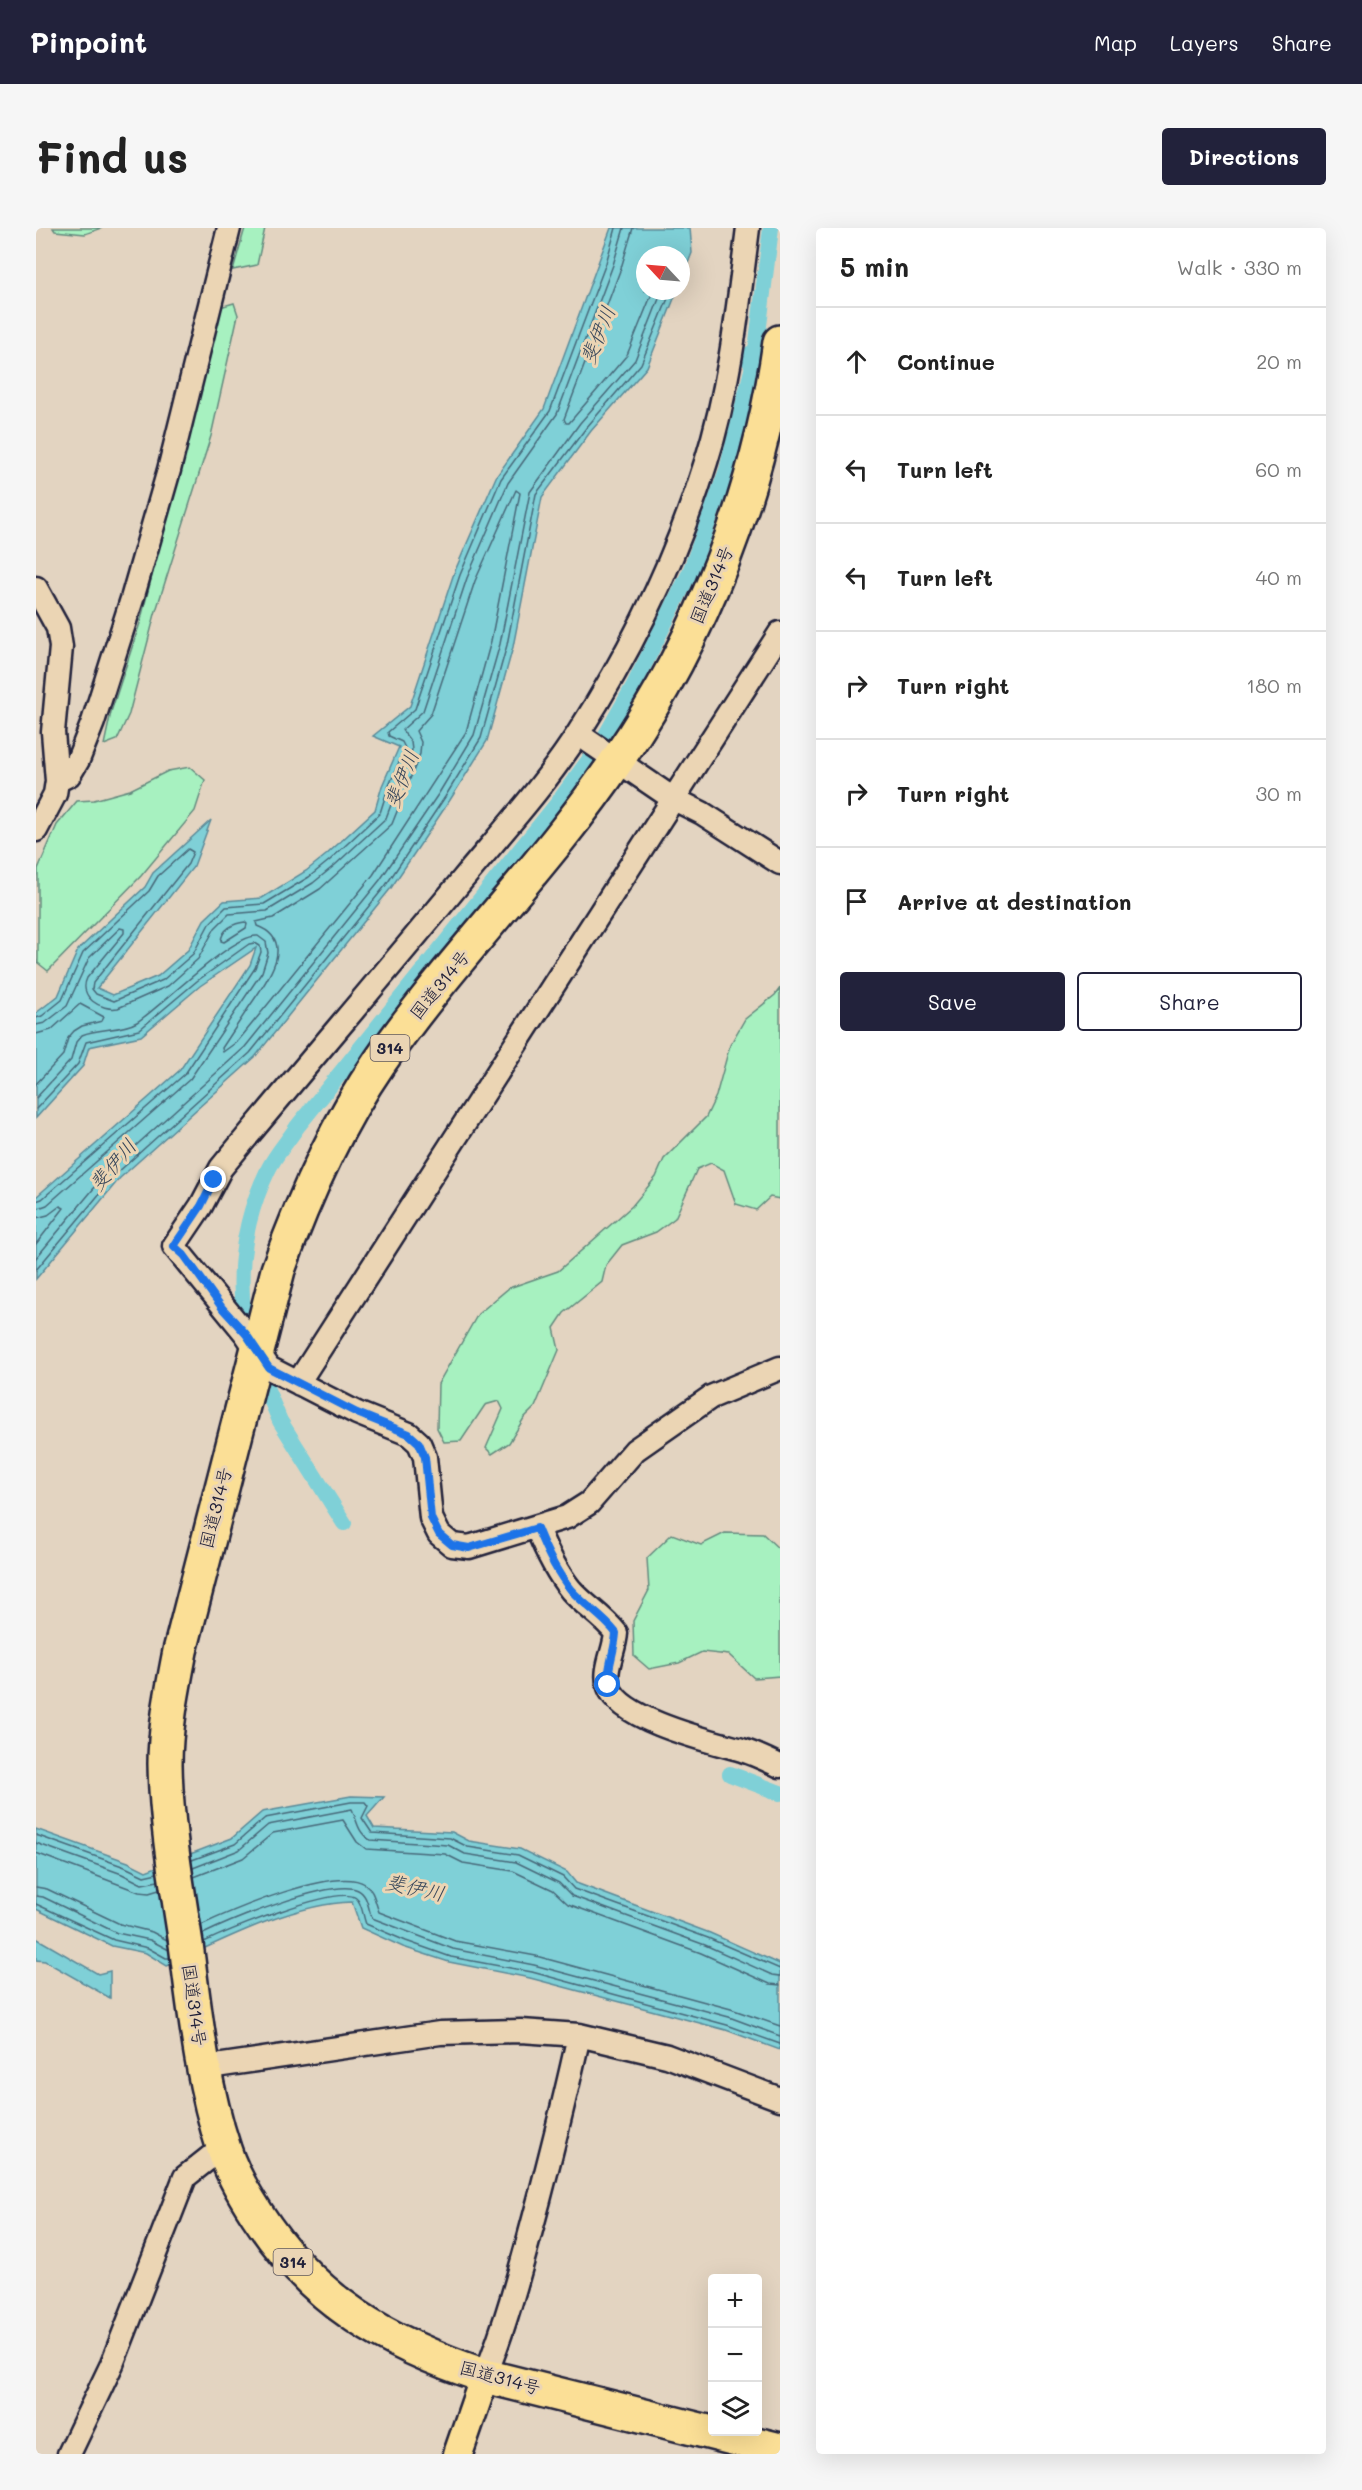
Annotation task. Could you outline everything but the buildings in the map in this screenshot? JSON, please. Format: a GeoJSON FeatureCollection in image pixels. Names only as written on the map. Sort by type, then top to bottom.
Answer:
{"type":"FeatureCollection","features":[{"type":"Feature","properties":{"kind":"highway","name":"国道314号"},"geometry":{"type":"LineString","coordinates":[[780,342],[764,432],[727,554],[674,672],[618,760],[545,855],[414,1016],[379,1064],[343,1122],[319,1167],[300,1210],[278,1270],[183,1640],[170,1704],[165,1763],[169,1826],[202,2063],[224,2151],[243,2193],[275,2242],[317,2287],[360,2321],[399,2343],[448,2364],[485,2376],[780,2450]]}},
{"type":"Feature","properties":{"kind":"main road"},"geometry":{"type":"LineString","coordinates":[[458,2454],[485,2376]]}},
{"type":"Feature","properties":{"kind":"street"},"geometry":{"type":"LineString","coordinates":[[57,782],[69,776],[78,760],[93,722],[132,599],[169,470],[230,228]]}},
{"type":"Feature","properties":{"kind":"street"},"geometry":{"type":"LineString","coordinates":[[748,228],[724,397],[706,463],[668,566],[622,658],[578,734],[466,875],[221,1168],[201,1206],[174,1246],[184,1255],[223,1309],[246,1334],[256,1353],[269,1368],[357,1413],[409,1434],[419,1443],[425,1457],[431,1518],[439,1534],[452,1545],[469,1548],[567,1517],[589,1503],[635,1450],[711,1397],[780,1368]]}},
{"type":"Feature","properties":{"kind":"street"},"geometry":{"type":"LineString","coordinates":[[36,588],[58,628],[61,647],[53,732],[57,782],[55,794],[36,830]]}},
{"type":"Feature","properties":{"kind":"street"},"geometry":{"type":"LineString","coordinates":[[300,1384],[303,1375],[780,633]]}},
{"type":"Feature","properties":{"kind":"street"},"geometry":{"type":"LineString","coordinates":[[578,734],[672,798],[702,813],[780,863]]}},
{"type":"Feature","properties":{"kind":"street"},"geometry":{"type":"LineString","coordinates":[[537,1528],[572,1591],[616,1633],[615,1646],[607,1671],[608,1685],[614,1698],[666,1728],[744,1751],[780,1766]]}},
{"type":"Feature","properties":{"kind":"street"},"geometry":{"type":"LineString","coordinates":[[202,2063],[440,2033],[521,2031],[579,2035],[667,2056],[780,2099]]}},
{"type":"Feature","properties":{"kind":"street"},"geometry":{"type":"LineString","coordinates":[[485,2376],[502,2332],[522,2267],[579,2035]]}},
{"type":"Feature","properties":{"kind":"street"},"geometry":{"type":"LineString","coordinates":[[69,2454],[112,2364],[185,2177],[209,2158],[224,2151]]}},
{"type":"Feature","properties":{"kind":"green space"},"geometry":{"type":"Polygon","coordinates":[[[53,228],[102,228],[85,234],[55,231],[53,228]]]}},
{"type":"Feature","properties":{"kind":"green space"},"geometry":{"type":"Polygon","coordinates":[[[245,228],[265,228],[257,265],[233,270],[245,228]]]}},
{"type":"Feature","properties":{"kind":"green space"},"geometry":{"type":"Polygon","coordinates":[[[234,303],[238,315],[211,436],[155,614],[129,714],[117,740],[104,745],[111,712],[140,623],[220,307],[234,303]]]}},
{"type":"Feature","properties":{"kind":"green space"},"geometry":{"type":"Polygon","coordinates":[[[190,767],[205,780],[195,811],[141,876],[48,971],[38,963],[38,869],[57,825],[77,801],[94,800],[130,790],[168,771],[190,767]]]}},
{"type":"Feature","properties":{"kind":"green space"},"geometry":{"type":"Polygon","coordinates":[[[780,988],[780,1199],[770,1197],[756,1210],[736,1204],[724,1170],[711,1163],[697,1169],[675,1218],[656,1232],[622,1245],[606,1265],[602,1282],[564,1313],[554,1328],[559,1350],[535,1407],[524,1418],[509,1443],[492,1454],[486,1448],[503,1409],[499,1401],[485,1405],[461,1441],[444,1442],[437,1428],[438,1384],[478,1314],[509,1288],[558,1271],[632,1206],[656,1177],[664,1159],[706,1117],[716,1096],[730,1045],[745,1019],[775,995],[780,988]]]}},
{"type":"Feature","properties":{"kind":"green space"},"geometry":{"type":"Polygon","coordinates":[[[725,1533],[763,1534],[780,1550],[780,1676],[754,1678],[729,1655],[702,1652],[679,1663],[649,1669],[634,1656],[633,1621],[649,1590],[647,1558],[672,1534],[701,1545],[725,1533]]]}},
{"type":"Feature","properties":{"kind":"water","name":"斐伊川"},"geometry":{"type":"Polygon","coordinates":[[[611,228],[690,228],[692,253],[690,258],[690,246],[636,246],[636,300],[673,300],[647,367],[591,431],[542,497],[513,647],[487,741],[391,888],[255,1057],[120,1178],[36,1279],[36,1197],[180,1070],[250,965],[256,948],[200,986],[141,1036],[89,1047],[83,1066],[36,1118],[36,1013],[58,996],[78,950],[145,887],[153,873],[211,820],[194,866],[97,988],[113,995],[158,976],[188,950],[204,920],[224,901],[262,898],[306,871],[375,810],[382,786],[399,747],[373,736],[410,706],[454,573],[496,477],[544,409],[611,228]]]}},
{"type":"Feature","properties":{"kind":"water","name":"斐伊川"},"geometry":{"type":"Polygon","coordinates":[[[351,1796],[384,1797],[367,1816],[374,1828],[452,1832],[469,1841],[520,1849],[567,1872],[576,1883],[710,1933],[780,1964],[780,2050],[726,2030],[530,1978],[449,1962],[403,1947],[361,1928],[352,1902],[330,1904],[282,1916],[167,1966],[146,1953],[112,1946],[36,1909],[36,1829],[128,1862],[146,1871],[232,1838],[262,1812],[351,1796]]]}},
{"type":"Feature","properties":{"kind":"water"},"geometry":{"type":"Polygon","coordinates":[[[36,1938],[98,1974],[110,1971],[110,1998],[45,1961],[36,1960],[36,1938]]]}},
{"type":"Feature","properties":{"kind":"waterway"},"geometry":{"type":"LineString","coordinates":[[244,1320],[242,1262],[248,1224],[271,1164],[297,1127],[557,804],[602,742],[633,687],[690,572],[727,470],[755,358],[771,228]]}},
{"type":"Feature","properties":{"kind":"waterway"},"geometry":{"type":"LineString","coordinates":[[755,358],[780,366]]}},
{"type":"Feature","properties":{"kind":"waterway"},"geometry":{"type":"LineString","coordinates":[[265,1385],[280,1421],[344,1523]]}},
{"type":"Feature","properties":{"kind":"waterway"},"geometry":{"type":"LineString","coordinates":[[730,1774],[780,1793]]}},
{"type":"Feature","properties":{"kind":"route"},"geometry":{"type":"LineString","coordinates":[[214,1180],[201,1206],[174,1246],[184,1255],[223,1309],[246,1334],[256,1353],[269,1368],[357,1413],[409,1434],[419,1443],[425,1457],[431,1518],[439,1534],[452,1545],[469,1548],[537,1528],[572,1591],[616,1633],[615,1646],[607,1671],[608,1685]]}}]}
